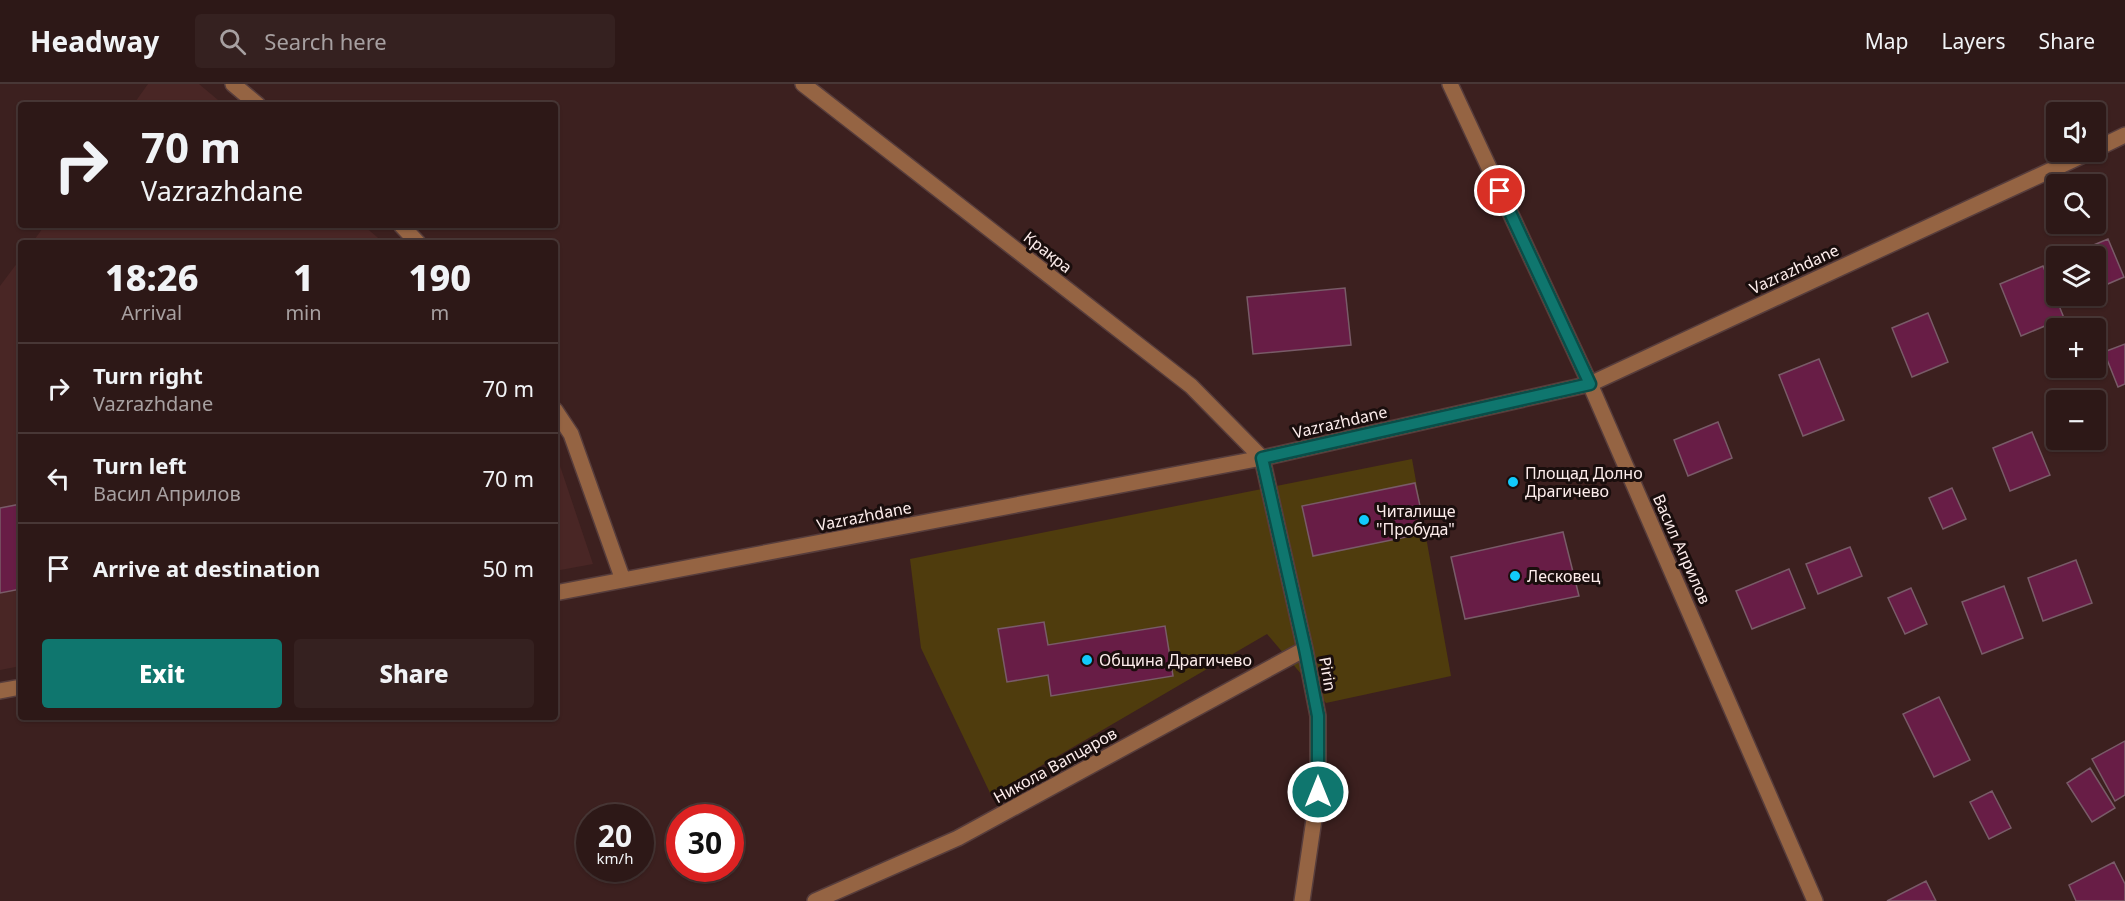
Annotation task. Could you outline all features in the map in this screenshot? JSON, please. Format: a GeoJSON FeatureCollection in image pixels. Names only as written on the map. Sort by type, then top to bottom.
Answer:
{"type":"FeatureCollection","features":[{"type":"Feature","properties":{"kind":"street"},"geometry":{"type":"LineString","coordinates":[[233,84],[254,102]]}},
{"type":"Feature","properties":{"kind":"street","name":"Кракра"},"geometry":{"type":"LineString","coordinates":[[803,84],[1191,386],[1262,458]]}},
{"type":"Feature","properties":{"kind":"street","name":"Васил Априлов"},"geometry":{"type":"LineString","coordinates":[[1450,84],[1590,384],[1815,901]]}},
{"type":"Feature","properties":{"kind":"street"},"geometry":{"type":"LineString","coordinates":[[2106,144],[2125,135]]}},
{"type":"Feature","properties":{"kind":"street","name":"Vazrazhdane"},"geometry":{"type":"LineString","coordinates":[[558,591],[1262,458],[1590,384],[2068,162]]}},
{"type":"Feature","properties":{"kind":"street"},"geometry":{"type":"LineString","coordinates":[[404,228],[415,240]]}},
{"type":"Feature","properties":{"kind":"street"},"geometry":{"type":"LineString","coordinates":[[558,414],[571,434],[623,580]]}},
{"type":"Feature","properties":{"kind":"street","name":"Pirin"},"geometry":{"type":"LineString","coordinates":[[1262,458],[1318,716],[1318,792],[1302,901]]}},
{"type":"Feature","properties":{"kind":"street","name":"Никола Вапцаров"},"geometry":{"type":"LineString","coordinates":[[815,901],[958,838],[1305,649]]}},
{"type":"Feature","properties":{"kind":"street"},"geometry":{"type":"LineString","coordinates":[[0,691],[18,688]]}},
{"type":"Feature","properties":{"kind":"shaded area"},"geometry":{"type":"Polygon","coordinates":[[[148,84],[199,84],[220,102],[135,102],[148,84]]]}},
{"type":"Feature","properties":{"kind":"shaded area"},"geometry":{"type":"Polygon","coordinates":[[[43,228],[366,228],[380,240],[34,240],[43,228]]]}},
{"type":"Feature","properties":{"kind":"shaded area"},"geometry":{"type":"Polygon","coordinates":[[[18,262],[18,667],[0,670],[0,286],[18,262]]]}},
{"type":"Feature","properties":{"kind":"shaded area"},"geometry":{"type":"Polygon","coordinates":[[[1412,459],[1451,676],[1326,703],[1267,634],[991,795],[921,648],[910,559],[1412,459]]]}},
{"type":"Feature","properties":{"kind":"shaded area"},"geometry":{"type":"Polygon","coordinates":[[[558,460],[593,564],[558,570],[558,460]]]}},
{"type":"Feature","properties":{"kind":"building"},"geometry":{"type":"Polygon","coordinates":[[[2108,239],[2124,277],[2106,285],[2106,246],[2091,246],[2108,239]]]}},
{"type":"Feature","properties":{"kind":"building"},"geometry":{"type":"Polygon","coordinates":[[[2043,266],[2046,273],[2046,306],[2059,306],[2064,318],[2046,318],[2046,326],[2021,336],[2000,284],[2043,266]]]}},
{"type":"Feature","properties":{"kind":"building"},"geometry":{"type":"Polygon","coordinates":[[[1345,288],[1351,345],[1253,354],[1247,297],[1345,288]]]}},
{"type":"Feature","properties":{"kind":"building"},"geometry":{"type":"Polygon","coordinates":[[[1928,313],[1948,362],[1912,377],[1892,328],[1928,313]]]}},
{"type":"Feature","properties":{"kind":"building"},"geometry":{"type":"Polygon","coordinates":[[[2125,344],[2125,384],[2118,387],[2106,357],[2106,351],[2125,344]]]}},
{"type":"Feature","properties":{"kind":"building"},"geometry":{"type":"Polygon","coordinates":[[[1819,359],[1844,420],[1803,436],[1779,375],[1819,359]]]}},
{"type":"Feature","properties":{"kind":"building"},"geometry":{"type":"Polygon","coordinates":[[[1718,422],[1732,458],[1688,476],[1674,440],[1718,422]]]}},
{"type":"Feature","properties":{"kind":"building"},"geometry":{"type":"Polygon","coordinates":[[[2032,432],[2050,475],[2010,491],[1993,448],[2032,432]]]}},
{"type":"Feature","properties":{"kind":"building","name":"Читалище \"Пробуда\""},"geometry":{"type":"Polygon","coordinates":[[[1415,483],[1426,533],[1313,556],[1302,506],[1415,483]]]}},
{"type":"Feature","properties":{"kind":"building"},"geometry":{"type":"Polygon","coordinates":[[[1952,488],[1966,519],[1943,529],[1929,498],[1952,488]]]}},
{"type":"Feature","properties":{"kind":"building"},"geometry":{"type":"Polygon","coordinates":[[[18,505],[18,590],[0,593],[0,508],[18,505]]]}},
{"type":"Feature","properties":{"kind":"building","name":"Лесковец"},"geometry":{"type":"Polygon","coordinates":[[[1563,532],[1579,596],[1465,619],[1451,557],[1563,532]]]}},
{"type":"Feature","properties":{"kind":"building"},"geometry":{"type":"Polygon","coordinates":[[[1850,547],[1862,576],[1818,594],[1806,564],[1850,547]]]}},
{"type":"Feature","properties":{"kind":"building"},"geometry":{"type":"Polygon","coordinates":[[[2076,560],[2092,603],[2043,621],[2028,578],[2076,560]]]}},
{"type":"Feature","properties":{"kind":"building"},"geometry":{"type":"Polygon","coordinates":[[[1789,569],[1805,608],[1752,629],[1736,591],[1789,569]]]}},
{"type":"Feature","properties":{"kind":"building"},"geometry":{"type":"Polygon","coordinates":[[[2004,586],[2023,638],[1982,654],[1962,602],[2004,586]]]}},
{"type":"Feature","properties":{"kind":"building"},"geometry":{"type":"Polygon","coordinates":[[[1911,588],[1927,624],[1905,634],[1888,598],[1911,588]]]}},
{"type":"Feature","properties":{"kind":"building","name":"Община Драгичево"},"geometry":{"type":"Polygon","coordinates":[[[1044,622],[1048,645],[1165,626],[1173,676],[1051,696],[1048,675],[1007,682],[998,629],[1044,622]]]}},
{"type":"Feature","properties":{"kind":"building"},"geometry":{"type":"Polygon","coordinates":[[[1939,697],[1970,760],[1934,777],[1903,714],[1939,697]]]}},
{"type":"Feature","properties":{"kind":"building"},"geometry":{"type":"Polygon","coordinates":[[[2125,741],[2125,795],[2115,801],[2092,759],[2125,741]]]}},
{"type":"Feature","properties":{"kind":"building"},"geometry":{"type":"Polygon","coordinates":[[[2090,768],[2115,808],[2092,822],[2067,783],[2090,768]]]}},
{"type":"Feature","properties":{"kind":"building"},"geometry":{"type":"Polygon","coordinates":[[[1992,791],[2011,828],[1989,839],[1970,802],[1992,791]]]}},
{"type":"Feature","properties":{"kind":"building"},"geometry":{"type":"Polygon","coordinates":[[[2114,862],[2125,884],[2125,901],[2076,901],[2069,885],[2114,862]]]}},
{"type":"Feature","properties":{"kind":"building"},"geometry":{"type":"Polygon","coordinates":[[[1926,881],[1936,901],[1887,901],[1926,881]]]}},
{"type":"Feature","properties":{"kind":"place","name":"Площад Долно Драгичево"},"geometry":{"type":"Point","coordinates":[1513,482]}},
{"type":"Feature","properties":{"kind":"place","name":"Читалище \"Пробуда\""},"geometry":{"type":"Point","coordinates":[1364,520]}},
{"type":"Feature","properties":{"kind":"place","name":"Лесковец"},"geometry":{"type":"Point","coordinates":[1515,576]}},
{"type":"Feature","properties":{"kind":"place","name":"Община Драгичево"},"geometry":{"type":"Point","coordinates":[1087,660]}},
{"type":"Feature","properties":{"kind":"route"},"geometry":{"type":"LineString","coordinates":[[1318,792],[1318,716],[1262,458],[1590,384],[1500,191]]}}]}
